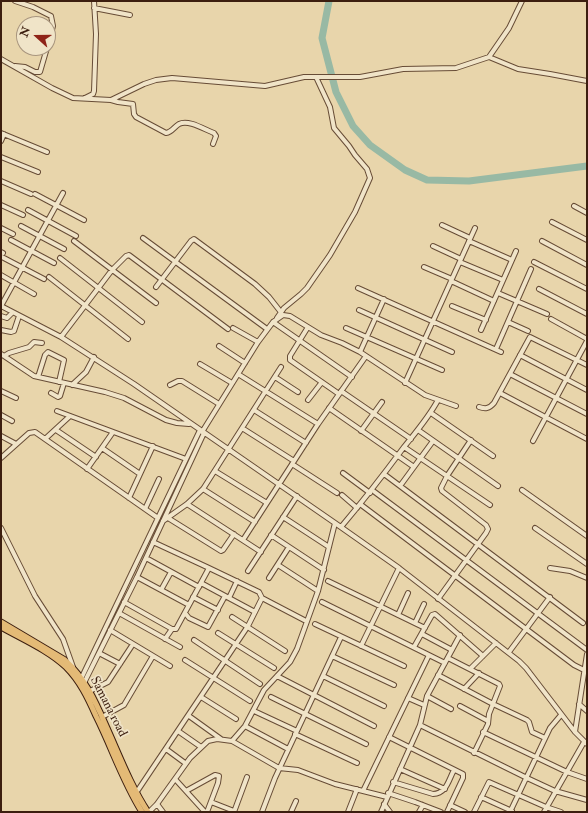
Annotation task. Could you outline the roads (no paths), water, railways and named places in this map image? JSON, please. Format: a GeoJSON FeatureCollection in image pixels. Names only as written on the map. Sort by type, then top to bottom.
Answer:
{"type":"FeatureCollection","features":[{"type":"Feature","properties":{"kind":"main road","name":"Samana road"},"geometry":{"type":"LineString","coordinates":[[1,626],[58,661],[82,682]]}},
{"type":"Feature","properties":{"kind":"main road","name":"Samana road"},"geometry":{"type":"LineString","coordinates":[[1,626],[53,652],[73,667],[102,717],[136,793],[148,812]]}},
{"type":"Feature","properties":{"kind":"main road","name":"Samana road"},"geometry":{"type":"LineString","coordinates":[[88,692],[126,784],[142,812]]}},
{"type":"Feature","properties":{"kind":"street"},"geometry":{"type":"LineString","coordinates":[[16,1],[50,16]]}},
{"type":"Feature","properties":{"kind":"street"},"geometry":{"type":"LineString","coordinates":[[85,99],[93,94],[94,91],[96,34],[94,1]]}},
{"type":"Feature","properties":{"kind":"street"},"geometry":{"type":"LineString","coordinates":[[111,100],[144,84],[164,78],[265,86],[304,77],[360,77],[403,69],[456,68],[489,57],[509,28],[522,1]]}},
{"type":"Feature","properties":{"kind":"street"},"geometry":{"type":"LineString","coordinates":[[94,8],[130,15]]}},
{"type":"Feature","properties":{"kind":"street"},"geometry":{"type":"LineString","coordinates":[[14,66],[24,67],[35,72],[40,72],[45,56]]}},
{"type":"Feature","properties":{"kind":"street"},"geometry":{"type":"LineString","coordinates":[[489,57],[518,68],[587,82]]}},
{"type":"Feature","properties":{"kind":"street"},"geometry":{"type":"LineString","coordinates":[[1,59],[70,97],[111,100],[133,104],[134,114],[136,117],[166,133],[169,133],[180,123],[186,122],[214,134],[216,136],[213,144]]}},
{"type":"Feature","properties":{"kind":"street"},"geometry":{"type":"LineString","coordinates":[[82,682],[186,459],[267,329],[275,320],[280,311],[302,294],[330,255],[355,212],[370,178],[368,169],[334,128],[330,107],[318,77]]}},
{"type":"Feature","properties":{"kind":"street"},"geometry":{"type":"LineString","coordinates":[[1,141],[3,134],[47,152]]}},
{"type":"Feature","properties":{"kind":"street"},"geometry":{"type":"LineString","coordinates":[[1,157],[38,172]]}},
{"type":"Feature","properties":{"kind":"street"},"geometry":{"type":"LineString","coordinates":[[1,181],[57,205],[84,220]]}},
{"type":"Feature","properties":{"kind":"street"},"geometry":{"type":"LineString","coordinates":[[63,193],[1,306],[61,337],[94,357],[335,522],[399,568],[509,652],[526,668],[561,715],[586,743],[566,772],[544,812]]}},
{"type":"Feature","properties":{"kind":"street"},"geometry":{"type":"LineString","coordinates":[[1,205],[23,215]]}},
{"type":"Feature","properties":{"kind":"street"},"geometry":{"type":"LineString","coordinates":[[574,206],[587,213]]}},
{"type":"Feature","properties":{"kind":"street"},"geometry":{"type":"LineString","coordinates":[[28,210],[76,236]]}},
{"type":"Feature","properties":{"kind":"street"},"geometry":{"type":"LineString","coordinates":[[552,222],[587,240]]}},
{"type":"Feature","properties":{"kind":"street"},"geometry":{"type":"LineString","coordinates":[[21,226],[64,249]]}},
{"type":"Feature","properties":{"kind":"street"},"geometry":{"type":"LineString","coordinates":[[442,226],[512,260]]}},
{"type":"Feature","properties":{"kind":"street"},"geometry":{"type":"LineString","coordinates":[[1,228],[13,234]]}},
{"type":"Feature","properties":{"kind":"street"},"geometry":{"type":"LineString","coordinates":[[405,383],[475,228]]}},
{"type":"Feature","properties":{"kind":"street"},"geometry":{"type":"LineString","coordinates":[[143,238],[267,329]]}},
{"type":"Feature","properties":{"kind":"street"},"geometry":{"type":"LineString","coordinates":[[11,240],[54,264]]}},
{"type":"Feature","properties":{"kind":"street"},"geometry":{"type":"LineString","coordinates":[[156,287],[191,240],[195,240],[255,284],[269,297],[280,311]]}},
{"type":"Feature","properties":{"kind":"street"},"geometry":{"type":"LineString","coordinates":[[74,241],[156,303]]}},
{"type":"Feature","properties":{"kind":"street"},"geometry":{"type":"LineString","coordinates":[[542,241],[587,265]]}},
{"type":"Feature","properties":{"kind":"street"},"geometry":{"type":"LineString","coordinates":[[433,246],[503,280]]}},
{"type":"Feature","properties":{"kind":"street"},"geometry":{"type":"LineString","coordinates":[[481,330],[516,251]]}},
{"type":"Feature","properties":{"kind":"street"},"geometry":{"type":"LineString","coordinates":[[2,254],[22,267],[46,278],[128,339]]}},
{"type":"Feature","properties":{"kind":"street"},"geometry":{"type":"LineString","coordinates":[[61,337],[112,270],[128,255],[228,329]]}},
{"type":"Feature","properties":{"kind":"street"},"geometry":{"type":"LineString","coordinates":[[60,258],[142,322]]}},
{"type":"Feature","properties":{"kind":"street"},"geometry":{"type":"LineString","coordinates":[[534,262],[587,290]]}},
{"type":"Feature","properties":{"kind":"street"},"geometry":{"type":"LineString","coordinates":[[424,267],[494,301]]}},
{"type":"Feature","properties":{"kind":"street"},"geometry":{"type":"LineString","coordinates":[[496,349],[531,269]]}},
{"type":"Feature","properties":{"kind":"street"},"geometry":{"type":"LineString","coordinates":[[1,275],[34,294]]}},
{"type":"Feature","properties":{"kind":"street"},"geometry":{"type":"LineString","coordinates":[[358,288],[501,352]]}},
{"type":"Feature","properties":{"kind":"street"},"geometry":{"type":"LineString","coordinates":[[539,289],[587,314]]}},
{"type":"Feature","properties":{"kind":"street"},"geometry":{"type":"LineString","coordinates":[[498,293],[547,314]]}},
{"type":"Feature","properties":{"kind":"street"},"geometry":{"type":"LineString","coordinates":[[360,352],[384,299]]}},
{"type":"Feature","properties":{"kind":"street"},"geometry":{"type":"LineString","coordinates":[[452,306],[486,320]]}},
{"type":"Feature","properties":{"kind":"street"},"geometry":{"type":"LineString","coordinates":[[358,310],[452,352]]}},
{"type":"Feature","properties":{"kind":"street"},"geometry":{"type":"LineString","coordinates":[[1,316],[7,318],[12,313]]}},
{"type":"Feature","properties":{"kind":"street"},"geometry":{"type":"LineString","coordinates":[[275,320],[283,315],[288,315],[321,335],[360,352],[405,383],[437,402],[456,406]]}},
{"type":"Feature","properties":{"kind":"street"},"geometry":{"type":"LineString","coordinates":[[1,330],[11,332],[14,331],[19,316]]}},
{"type":"Feature","properties":{"kind":"street"},"geometry":{"type":"LineString","coordinates":[[533,441],[587,340],[551,319]]}},
{"type":"Feature","properties":{"kind":"street"},"geometry":{"type":"LineString","coordinates":[[275,320],[300,340],[352,377]]}},
{"type":"Feature","properties":{"kind":"street"},"geometry":{"type":"LineString","coordinates":[[508,322],[528,330]]}},
{"type":"Feature","properties":{"kind":"street"},"geometry":{"type":"LineString","coordinates":[[308,327],[290,356],[290,360],[411,439]]}},
{"type":"Feature","properties":{"kind":"street"},"geometry":{"type":"LineString","coordinates":[[233,328],[258,342]]}},
{"type":"Feature","properties":{"kind":"street"},"geometry":{"type":"LineString","coordinates":[[346,328],[442,370]]}},
{"type":"Feature","properties":{"kind":"street"},"geometry":{"type":"LineString","coordinates":[[479,407],[486,409],[490,407],[500,393],[529,338],[532,337],[587,365]]}},
{"type":"Feature","properties":{"kind":"street"},"geometry":{"type":"LineString","coordinates":[[2,355],[28,347],[34,342],[42,343]]}},
{"type":"Feature","properties":{"kind":"street"},"geometry":{"type":"LineString","coordinates":[[219,346],[245,363]]}},
{"type":"Feature","properties":{"kind":"street"},"geometry":{"type":"LineString","coordinates":[[38,377],[45,355],[48,352],[64,360],[60,396],[51,393]]}},
{"type":"Feature","properties":{"kind":"street"},"geometry":{"type":"LineString","coordinates":[[2,355],[27,372],[38,377],[99,390],[124,398],[172,422],[190,424]]}},
{"type":"Feature","properties":{"kind":"street"},"geometry":{"type":"LineString","coordinates":[[520,355],[587,390]]}},
{"type":"Feature","properties":{"kind":"street"},"geometry":{"type":"LineString","coordinates":[[243,540],[318,424],[366,356]]}},
{"type":"Feature","properties":{"kind":"street"},"geometry":{"type":"LineString","coordinates":[[72,385],[86,372],[94,357]]}},
{"type":"Feature","properties":{"kind":"street"},"geometry":{"type":"LineString","coordinates":[[200,364],[232,383]]}},
{"type":"Feature","properties":{"kind":"street"},"geometry":{"type":"LineString","coordinates":[[162,522],[187,504],[203,489],[216,471],[280,367]]}},
{"type":"Feature","properties":{"kind":"street"},"geometry":{"type":"LineString","coordinates":[[238,374],[318,424]]}},
{"type":"Feature","properties":{"kind":"street"},"geometry":{"type":"LineString","coordinates":[[510,374],[587,414]]}},
{"type":"Feature","properties":{"kind":"street"},"geometry":{"type":"LineString","coordinates":[[274,377],[298,392]]}},
{"type":"Feature","properties":{"kind":"street"},"geometry":{"type":"LineString","coordinates":[[170,385],[178,381],[182,381],[219,404]]}},
{"type":"Feature","properties":{"kind":"street"},"geometry":{"type":"LineString","coordinates":[[308,400],[322,382]]}},
{"type":"Feature","properties":{"kind":"street"},"geometry":{"type":"LineString","coordinates":[[1,391],[16,398]]}},
{"type":"Feature","properties":{"kind":"street"},"geometry":{"type":"LineString","coordinates":[[500,393],[587,439]]}},
{"type":"Feature","properties":{"kind":"street"},"geometry":{"type":"LineString","coordinates":[[361,431],[382,402]]}},
{"type":"Feature","properties":{"kind":"street"},"geometry":{"type":"LineString","coordinates":[[341,527],[418,430],[431,413],[437,402]]}},
{"type":"Feature","properties":{"kind":"street"},"geometry":{"type":"LineString","coordinates":[[329,408],[414,467]]}},
{"type":"Feature","properties":{"kind":"street"},"geometry":{"type":"LineString","coordinates":[[254,410],[306,443]]}},
{"type":"Feature","properties":{"kind":"street"},"geometry":{"type":"LineString","coordinates":[[57,411],[186,459]]}},
{"type":"Feature","properties":{"kind":"street"},"geometry":{"type":"LineString","coordinates":[[431,413],[493,456]]}},
{"type":"Feature","properties":{"kind":"street"},"geometry":{"type":"LineString","coordinates":[[1,415],[12,421]]}},
{"type":"Feature","properties":{"kind":"street"},"geometry":{"type":"LineString","coordinates":[[46,439],[70,416]]}},
{"type":"Feature","properties":{"kind":"street"},"geometry":{"type":"LineString","coordinates":[[242,428],[337,493]]}},
{"type":"Feature","properties":{"kind":"street"},"geometry":{"type":"LineString","coordinates":[[56,430],[96,457]]}},
{"type":"Feature","properties":{"kind":"street"},"geometry":{"type":"LineString","coordinates":[[418,430],[498,486]]}},
{"type":"Feature","properties":{"kind":"street"},"geometry":{"type":"LineString","coordinates":[[1,458],[31,432],[35,432],[158,518]]}},
{"type":"Feature","properties":{"kind":"street"},"geometry":{"type":"LineString","coordinates":[[87,469],[113,432]]}},
{"type":"Feature","properties":{"kind":"street"},"geometry":{"type":"LineString","coordinates":[[82,682],[99,653],[137,577],[202,432]]}},
{"type":"Feature","properties":{"kind":"street"},"geometry":{"type":"LineString","coordinates":[[1,436],[16,444]]}},
{"type":"Feature","properties":{"kind":"street"},"geometry":{"type":"LineString","coordinates":[[438,599],[486,533],[488,527],[442,491],[441,486],[471,440]]}},
{"type":"Feature","properties":{"kind":"street"},"geometry":{"type":"LineString","coordinates":[[400,486],[432,441]]}},
{"type":"Feature","properties":{"kind":"street"},"geometry":{"type":"LineString","coordinates":[[129,498],[153,446]]}},
{"type":"Feature","properties":{"kind":"street"},"geometry":{"type":"LineString","coordinates":[[404,447],[490,505]]}},
{"type":"Feature","properties":{"kind":"street"},"geometry":{"type":"LineString","coordinates":[[102,448],[140,474]]}},
{"type":"Feature","properties":{"kind":"street"},"geometry":{"type":"LineString","coordinates":[[216,471],[267,503]]}},
{"type":"Feature","properties":{"kind":"street"},"geometry":{"type":"LineString","coordinates":[[343,472],[467,560],[587,650]]}},
{"type":"Feature","properties":{"kind":"street"},"geometry":{"type":"LineString","coordinates":[[384,474],[583,623]]}},
{"type":"Feature","properties":{"kind":"street"},"geometry":{"type":"LineString","coordinates":[[145,509],[159,479]]}},
{"type":"Feature","properties":{"kind":"street"},"geometry":{"type":"LineString","coordinates":[[203,489],[255,522]]}},
{"type":"Feature","properties":{"kind":"street"},"geometry":{"type":"LineString","coordinates":[[522,490],[587,536]]}},
{"type":"Feature","properties":{"kind":"street"},"geometry":{"type":"LineString","coordinates":[[342,495],[455,576],[574,665],[584,670]]}},
{"type":"Feature","properties":{"kind":"street"},"geometry":{"type":"LineString","coordinates":[[248,571],[297,496]]}},
{"type":"Feature","properties":{"kind":"street"},"geometry":{"type":"LineString","coordinates":[[187,504],[261,552]]}},
{"type":"Feature","properties":{"kind":"street"},"geometry":{"type":"LineString","coordinates":[[283,517],[329,547]]}},
{"type":"Feature","properties":{"kind":"street"},"geometry":{"type":"LineString","coordinates":[[168,518],[221,551],[234,534]]}},
{"type":"Feature","properties":{"kind":"street"},"geometry":{"type":"LineString","coordinates":[[232,741],[245,726],[264,690],[293,656],[318,590],[335,522]]}},
{"type":"Feature","properties":{"kind":"street"},"geometry":{"type":"LineString","coordinates":[[1,528],[35,596],[63,639],[73,667]]}},
{"type":"Feature","properties":{"kind":"street"},"geometry":{"type":"LineString","coordinates":[[535,528],[587,564]]}},
{"type":"Feature","properties":{"kind":"street"},"geometry":{"type":"LineString","coordinates":[[271,535],[324,570]]}},
{"type":"Feature","properties":{"kind":"street"},"geometry":{"type":"LineString","coordinates":[[153,542],[259,592],[262,598],[306,621]]}},
{"type":"Feature","properties":{"kind":"street"},"geometry":{"type":"LineString","coordinates":[[270,578],[289,547]]}},
{"type":"Feature","properties":{"kind":"street"},"geometry":{"type":"LineString","coordinates":[[146,558],[171,572],[255,612]]}},
{"type":"Feature","properties":{"kind":"street"},"geometry":{"type":"LineString","coordinates":[[278,565],[318,590]]}},
{"type":"Feature","properties":{"kind":"street"},"geometry":{"type":"LineString","coordinates":[[165,639],[172,629],[177,628],[210,568]]}},
{"type":"Feature","properties":{"kind":"street"},"geometry":{"type":"LineString","coordinates":[[361,646],[399,568]]}},
{"type":"Feature","properties":{"kind":"street"},"geometry":{"type":"LineString","coordinates":[[550,568],[570,571],[587,578]]}},
{"type":"Feature","properties":{"kind":"street"},"geometry":{"type":"LineString","coordinates":[[161,590],[171,572]]}},
{"type":"Feature","properties":{"kind":"street"},"geometry":{"type":"LineString","coordinates":[[137,577],[189,605]]}},
{"type":"Feature","properties":{"kind":"street"},"geometry":{"type":"LineString","coordinates":[[185,613],[189,618],[206,628],[209,626],[237,581]]}},
{"type":"Feature","properties":{"kind":"street"},"geometry":{"type":"LineString","coordinates":[[328,581],[425,628]]}},
{"type":"Feature","properties":{"kind":"street"},"geometry":{"type":"LineString","coordinates":[[398,615],[408,593]]}},
{"type":"Feature","properties":{"kind":"street"},"geometry":{"type":"LineString","coordinates":[[193,597],[218,610]]}},
{"type":"Feature","properties":{"kind":"street"},"geometry":{"type":"LineString","coordinates":[[509,652],[550,597]]}},
{"type":"Feature","properties":{"kind":"street"},"geometry":{"type":"LineString","coordinates":[[136,793],[248,626],[262,598]]}},
{"type":"Feature","properties":{"kind":"street"},"geometry":{"type":"LineString","coordinates":[[124,602],[172,629]]}},
{"type":"Feature","properties":{"kind":"street"},"geometry":{"type":"LineString","coordinates":[[322,602],[445,663]]}},
{"type":"Feature","properties":{"kind":"street"},"geometry":{"type":"LineString","coordinates":[[415,623],[424,604]]}},
{"type":"Feature","properties":{"kind":"street"},"geometry":{"type":"LineString","coordinates":[[119,613],[180,647]]}},
{"type":"Feature","properties":{"kind":"street"},"geometry":{"type":"LineString","coordinates":[[414,648],[432,615],[435,614],[483,656]]}},
{"type":"Feature","properties":{"kind":"street"},"geometry":{"type":"LineString","coordinates":[[232,617],[285,651]]}},
{"type":"Feature","properties":{"kind":"street"},"geometry":{"type":"LineString","coordinates":[[315,624],[404,666]]}},
{"type":"Feature","properties":{"kind":"street"},"geometry":{"type":"LineString","coordinates":[[110,630],[170,666]]}},
{"type":"Feature","properties":{"kind":"street"},"geometry":{"type":"LineString","coordinates":[[218,633],[274,668]]}},
{"type":"Feature","properties":{"kind":"street"},"geometry":{"type":"LineString","coordinates":[[422,634],[452,650]]}},
{"type":"Feature","properties":{"kind":"street"},"geometry":{"type":"LineString","coordinates":[[381,812],[393,782],[420,725],[427,696],[460,635]]}},
{"type":"Feature","properties":{"kind":"street"},"geometry":{"type":"LineString","coordinates":[[262,812],[279,768],[341,637]]}},
{"type":"Feature","properties":{"kind":"street"},"geometry":{"type":"LineString","coordinates":[[194,640],[260,684]]}},
{"type":"Feature","properties":{"kind":"street"},"geometry":{"type":"LineString","coordinates":[[470,669],[496,643]]}},
{"type":"Feature","properties":{"kind":"street"},"geometry":{"type":"LineString","coordinates":[[88,692],[108,682],[133,644]]}},
{"type":"Feature","properties":{"kind":"street"},"geometry":{"type":"LineString","coordinates":[[99,653],[120,664]]}},
{"type":"Feature","properties":{"kind":"street"},"geometry":{"type":"LineString","coordinates":[[575,732],[587,654]]}},
{"type":"Feature","properties":{"kind":"street"},"geometry":{"type":"LineString","coordinates":[[363,791],[429,655]]}},
{"type":"Feature","properties":{"kind":"street"},"geometry":{"type":"LineString","coordinates":[[102,717],[124,705],[153,656]]}},
{"type":"Feature","properties":{"kind":"street"},"geometry":{"type":"LineString","coordinates":[[332,656],[394,685]]}},
{"type":"Feature","properties":{"kind":"street"},"geometry":{"type":"LineString","coordinates":[[448,658],[499,684],[500,686],[492,704],[488,721],[474,753]]}},
{"type":"Feature","properties":{"kind":"street"},"geometry":{"type":"LineString","coordinates":[[185,660],[250,701]]}},
{"type":"Feature","properties":{"kind":"street"},"geometry":{"type":"LineString","coordinates":[[464,689],[479,674]]}},
{"type":"Feature","properties":{"kind":"street"},"geometry":{"type":"LineString","coordinates":[[438,675],[492,704],[527,720],[530,722],[532,732],[545,738]]}},
{"type":"Feature","properties":{"kind":"street"},"geometry":{"type":"LineString","coordinates":[[277,676],[374,726]]}},
{"type":"Feature","properties":{"kind":"street"},"geometry":{"type":"LineString","coordinates":[[323,676],[384,706]]}},
{"type":"Feature","properties":{"kind":"street"},"geometry":{"type":"LineString","coordinates":[[582,680],[587,684]]}},
{"type":"Feature","properties":{"kind":"street"},"geometry":{"type":"LineString","coordinates":[[201,696],[236,719]]}},
{"type":"Feature","properties":{"kind":"street"},"geometry":{"type":"LineString","coordinates":[[427,696],[451,709]]}},
{"type":"Feature","properties":{"kind":"street"},"geometry":{"type":"LineString","coordinates":[[271,698],[366,744]]}},
{"type":"Feature","properties":{"kind":"street"},"geometry":{"type":"LineString","coordinates":[[408,698],[424,705]]}},
{"type":"Feature","properties":{"kind":"street"},"geometry":{"type":"LineString","coordinates":[[579,704],[587,710]]}},
{"type":"Feature","properties":{"kind":"street"},"geometry":{"type":"LineString","coordinates":[[460,706],[488,721]]}},
{"type":"Feature","properties":{"kind":"street"},"geometry":{"type":"LineString","coordinates":[[254,711],[357,763]]}},
{"type":"Feature","properties":{"kind":"street"},"geometry":{"type":"LineString","coordinates":[[481,797],[512,812],[518,795],[551,726],[561,715]]}},
{"type":"Feature","properties":{"kind":"street"},"geometry":{"type":"LineString","coordinates":[[189,716],[221,739]]}},
{"type":"Feature","properties":{"kind":"street"},"geometry":{"type":"LineString","coordinates":[[420,725],[526,778],[555,791],[587,800]]}},
{"type":"Feature","properties":{"kind":"street"},"geometry":{"type":"LineString","coordinates":[[245,726],[288,749]]}},
{"type":"Feature","properties":{"kind":"street"},"geometry":{"type":"LineString","coordinates":[[178,731],[201,747]]}},
{"type":"Feature","properties":{"kind":"street"},"geometry":{"type":"LineString","coordinates":[[483,732],[566,772],[587,779]]}},
{"type":"Feature","properties":{"kind":"street"},"geometry":{"type":"LineString","coordinates":[[389,737],[464,775],[447,812]]}},
{"type":"Feature","properties":{"kind":"street"},"geometry":{"type":"LineString","coordinates":[[148,812],[157,804],[185,763],[208,741],[217,739],[232,741],[279,768],[298,770],[335,784],[423,804],[441,812]]}},
{"type":"Feature","properties":{"kind":"street"},"geometry":{"type":"LineString","coordinates":[[166,749],[185,763]]}},
{"type":"Feature","properties":{"kind":"street"},"geometry":{"type":"LineString","coordinates":[[400,769],[445,789]]}},
{"type":"Feature","properties":{"kind":"street"},"geometry":{"type":"LineString","coordinates":[[393,782],[433,794],[439,793],[445,789],[454,770]]}},
{"type":"Feature","properties":{"kind":"street"},"geometry":{"type":"LineString","coordinates":[[175,779],[186,791],[206,812],[219,779],[217,775],[186,791]]}},
{"type":"Feature","properties":{"kind":"street"},"geometry":{"type":"LineString","coordinates":[[211,802],[234,811],[247,777]]}},
{"type":"Feature","properties":{"kind":"street"},"geometry":{"type":"LineString","coordinates":[[474,812],[489,782],[561,812]]}},
{"type":"Feature","properties":{"kind":"street"},"geometry":{"type":"LineString","coordinates":[[348,812],[357,789]]}},
{"type":"Feature","properties":{"kind":"street"},"geometry":{"type":"LineString","coordinates":[[291,812],[296,801]]}},
{"type":"Feature","properties":{"kind":"street"},"geometry":{"type":"LineString","coordinates":[[157,804],[164,812]]}},
{"type":"Feature","properties":{"kind":"street"},"geometry":{"type":"LineString","coordinates":[[384,804],[390,812]]}},
{"type":"Feature","properties":{"kind":"street"},"geometry":{"type":"LineString","coordinates":[[419,812],[423,804]]}},
{"type":"Feature","properties":{"kind":"street"},"geometry":{"type":"LineString","coordinates":[[450,805],[465,812]]}},
{"type":"Feature","properties":{"kind":"waterway"},"geometry":{"type":"LineString","coordinates":[[329,1],[322,38],[336,92],[353,126],[370,145],[405,170],[427,180],[469,181],[587,166]]}}]}
